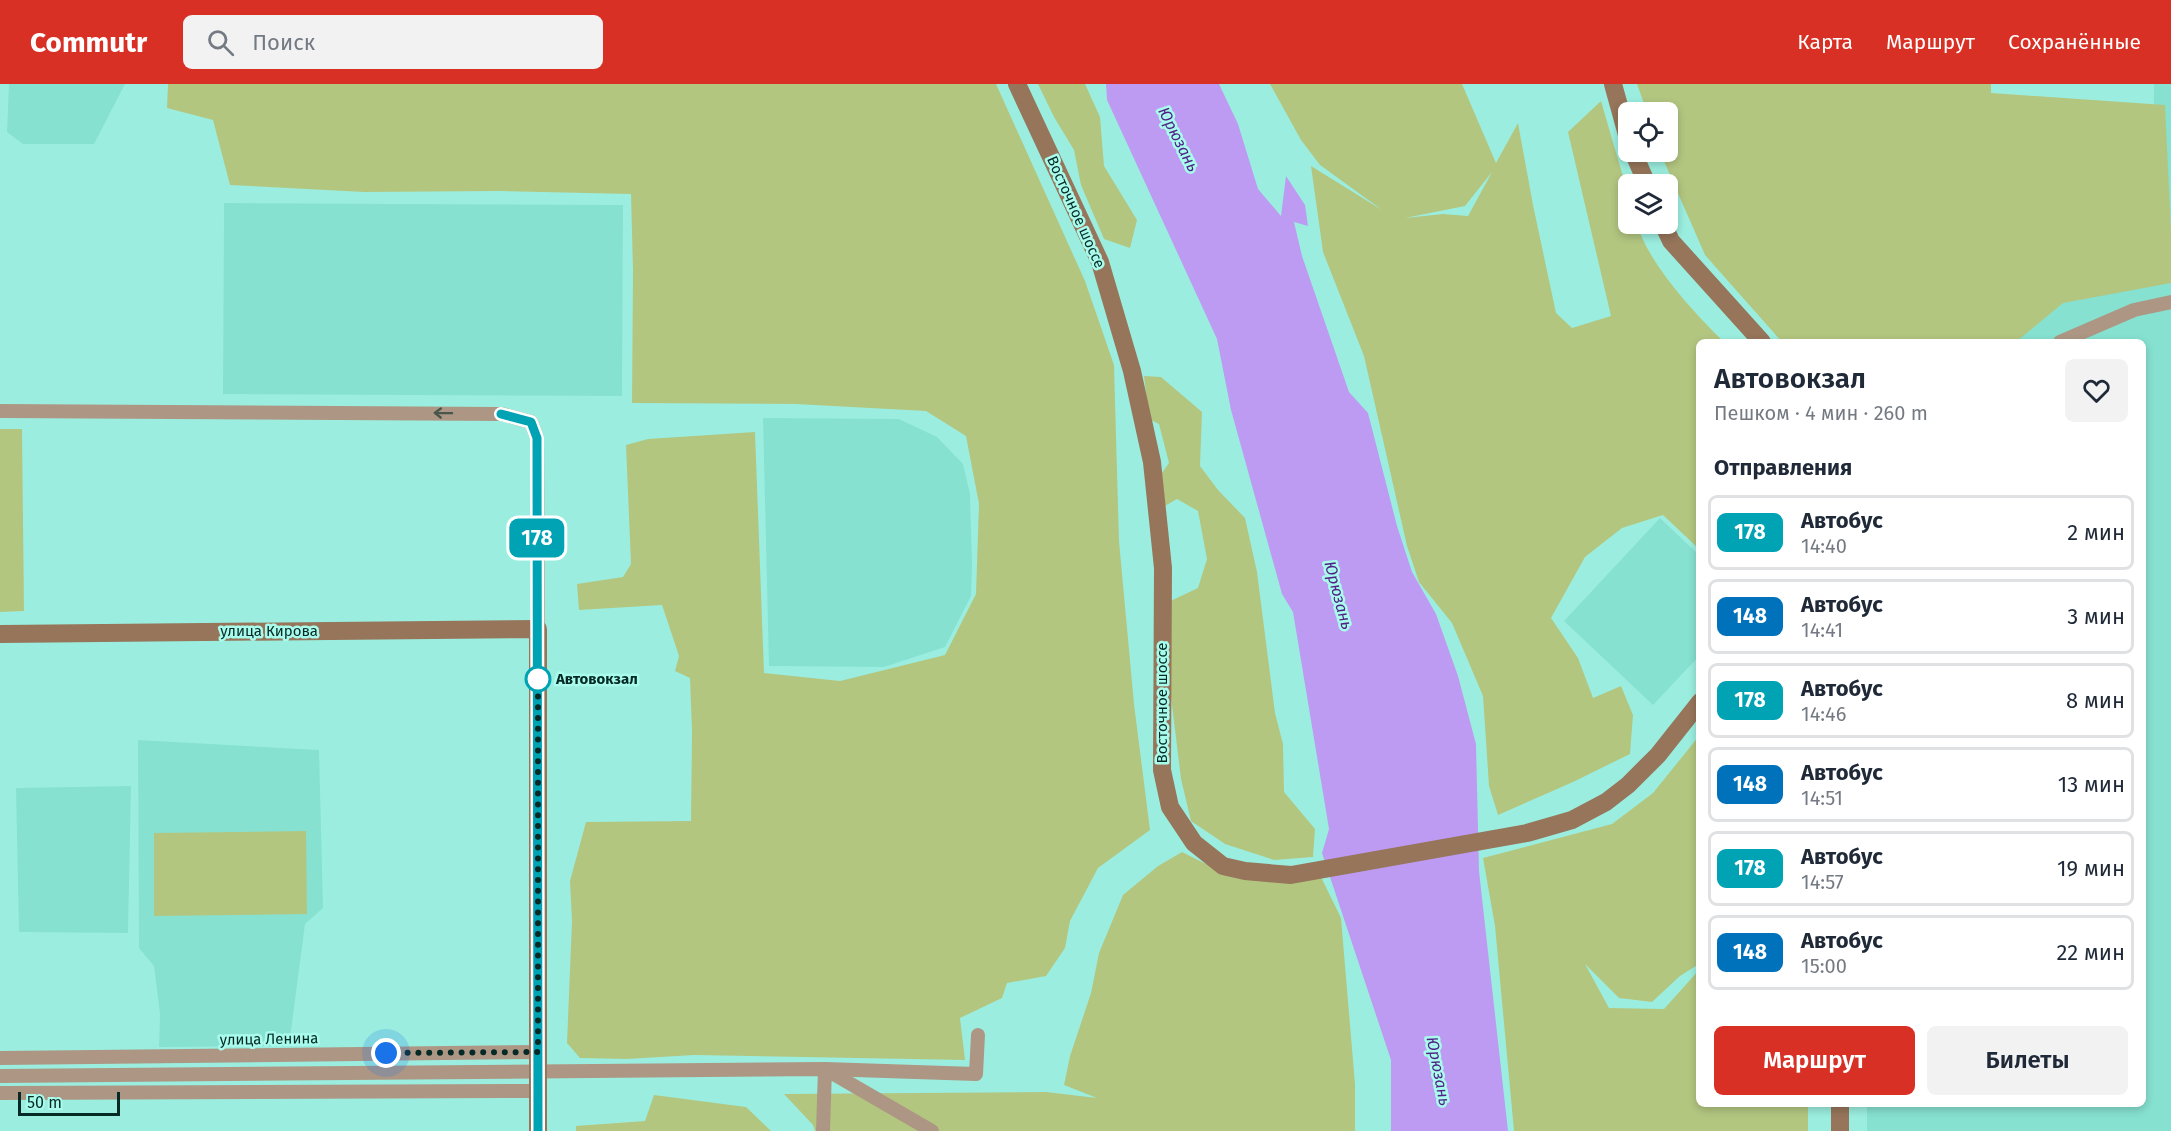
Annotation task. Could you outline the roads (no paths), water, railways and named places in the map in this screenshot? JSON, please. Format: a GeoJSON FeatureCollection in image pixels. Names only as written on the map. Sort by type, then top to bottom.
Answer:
{"type":"FeatureCollection","features":[{"type":"Feature","properties":{"kind":"main road","name":"Восточное шоссе"},"geometry":{"type":"LineString","coordinates":[[1017,84],[1100,262],[1132,371],[1152,462],[1163,568],[1162,770],[1170,807],[1194,843],[1223,866],[1245,871],[1291,875],[1527,833],[1572,820],[1606,802],[1628,785],[1658,755],[1696,707]]}},
{"type":"Feature","properties":{"kind":"main road"},"geometry":{"type":"LineString","coordinates":[[1613,84],[1618,102]]}},
{"type":"Feature","properties":{"kind":"main road"},"geometry":{"type":"LineString","coordinates":[[1668,234],[1671,241],[1759,339]]}},
{"type":"Feature","properties":{"kind":"main road"},"geometry":{"type":"LineString","coordinates":[[538,629],[538,1131]]}},
{"type":"Feature","properties":{"kind":"main road","name":"улица Кирова"},"geometry":{"type":"LineString","coordinates":[[0,634],[538,629]]}},
{"type":"Feature","properties":{"kind":"main road"},"geometry":{"type":"LineString","coordinates":[[1840,1107],[1840,1131]]}},
{"type":"Feature","properties":{"kind":"street"},"geometry":{"type":"LineString","coordinates":[[2067,339],[2134,310],[2171,302]]}},
{"type":"Feature","properties":{"kind":"street"},"geometry":{"type":"LineString","coordinates":[[0,411],[501,414],[531,422],[537,438],[538,629]]}},
{"type":"Feature","properties":{"kind":"street"},"geometry":{"type":"LineString","coordinates":[[0,1076],[825,1069],[976,1074],[978,1035]]}},
{"type":"Feature","properties":{"kind":"street","name":"улица Ленина"},"geometry":{"type":"LineString","coordinates":[[0,1058],[538,1052]]}},
{"type":"Feature","properties":{"kind":"street"},"geometry":{"type":"LineString","coordinates":[[823,1131],[825,1069]]}},
{"type":"Feature","properties":{"kind":"street"},"geometry":{"type":"LineString","coordinates":[[825,1069],[932,1131]]}},
{"type":"Feature","properties":{"kind":"street"},"geometry":{"type":"LineString","coordinates":[[0,1093],[538,1091]]}},
{"type":"Feature","properties":{"kind":"water","name":"Юрюзань"},"geometry":{"type":"Polygon","coordinates":[[[1106,84],[1219,84],[1238,124],[1258,189],[1281,216],[1286,176],[1305,205],[1308,226],[1294,222],[1302,256],[1349,392],[1368,413],[1397,526],[1412,572],[1436,614],[1458,676],[1476,744],[1479,871],[1508,1131],[1391,1131],[1391,1060],[1322,853],[1329,829],[1293,612],[1282,594],[1231,410],[1217,339],[1107,100],[1106,84]]]}},
{"type":"Feature","properties":{"kind":"place","name":"Автовокзал"},"geometry":{"type":"Point","coordinates":[538,679]}}]}
